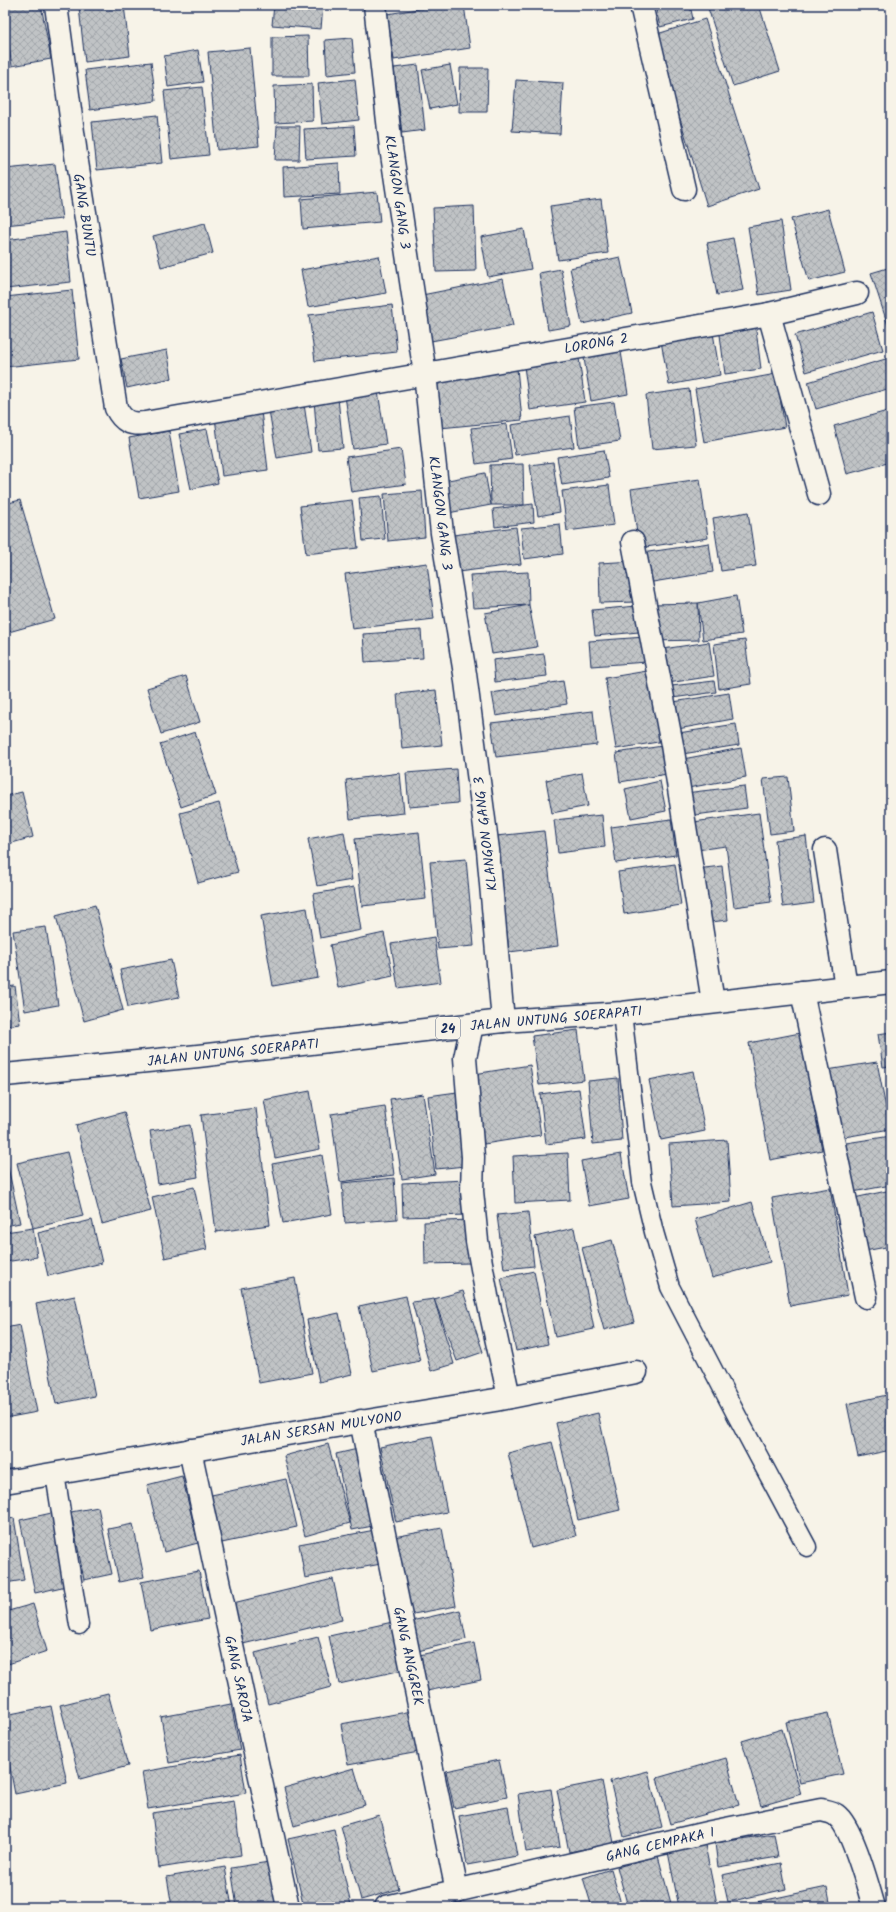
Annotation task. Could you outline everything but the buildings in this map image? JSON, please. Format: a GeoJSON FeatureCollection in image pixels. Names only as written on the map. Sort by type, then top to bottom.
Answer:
{"type":"FeatureCollection","features":[{"type":"Feature","properties":{"kind":"main road","name":"GANG BUNTU"},"geometry":{"type":"LineString","coordinates":[[56,5],[77,162],[116,408],[120,416],[126,421]]}},
{"type":"Feature","properties":{"kind":"main road","name":"KLANGON GANG 3"},"geometry":{"type":"LineString","coordinates":[[375,5],[391,148],[425,374],[442,533],[465,674],[488,850],[503,1021]]}},
{"type":"Feature","properties":{"kind":"main road"},"geometry":{"type":"LineString","coordinates":[[641,5],[684,189]]}},
{"type":"Feature","properties":{"kind":"main road","name":"LORONG 2"},"geometry":{"type":"LineString","coordinates":[[126,421],[135,424],[145,423],[599,342],[769,314],[857,293]]}},
{"type":"Feature","properties":{"kind":"main road"},"geometry":{"type":"LineString","coordinates":[[769,314],[819,494]]}},
{"type":"Feature","properties":{"kind":"main road"},"geometry":{"type":"LineString","coordinates":[[633,542],[672,745],[713,1002]]}},
{"type":"Feature","properties":{"kind":"main road"},"geometry":{"type":"LineString","coordinates":[[825,850],[846,987]]}},
{"type":"Feature","properties":{"kind":"main road","name":"JALAN UNTUNG SOERAPATI"},"geometry":{"type":"LineString","coordinates":[[5,1075],[198,1056],[472,1026],[503,1021],[622,1013],[891,982]]}},
{"type":"Feature","properties":{"kind":"main road"},"geometry":{"type":"LineString","coordinates":[[802,992],[866,1297]]}},
{"type":"Feature","properties":{"kind":"main road"},"geometry":{"type":"LineString","coordinates":[[472,1026],[465,1058],[473,1158],[472,1191],[477,1241],[484,1280],[509,1397]]}},
{"type":"Feature","properties":{"kind":"main road","name":"JALAN SERSAN MULYONO"},"geometry":{"type":"LineString","coordinates":[[5,1482],[509,1397],[636,1372]]}},
{"type":"Feature","properties":{"kind":"main road","name":"GANG ANGGREK"},"geometry":{"type":"LineString","coordinates":[[361,1422],[457,1891]]}},
{"type":"Feature","properties":{"kind":"main road","name":"GANG SAROJA"},"geometry":{"type":"LineString","coordinates":[[190,1450],[288,1907]]}},
{"type":"Feature","properties":{"kind":"main road","name":"GANG CEMPAKA I"},"geometry":{"type":"LineString","coordinates":[[386,1907],[711,1832],[821,1810],[836,1814],[846,1827],[866,1880],[874,1907]]}},
{"type":"Feature","properties":{"kind":"lane"},"geometry":{"type":"LineString","coordinates":[[622,1013],[642,1182],[654,1232],[670,1287],[807,1547]]}},
{"type":"Feature","properties":{"kind":"lane"},"geometry":{"type":"LineString","coordinates":[[55,1474],[79,1625]]}}]}
